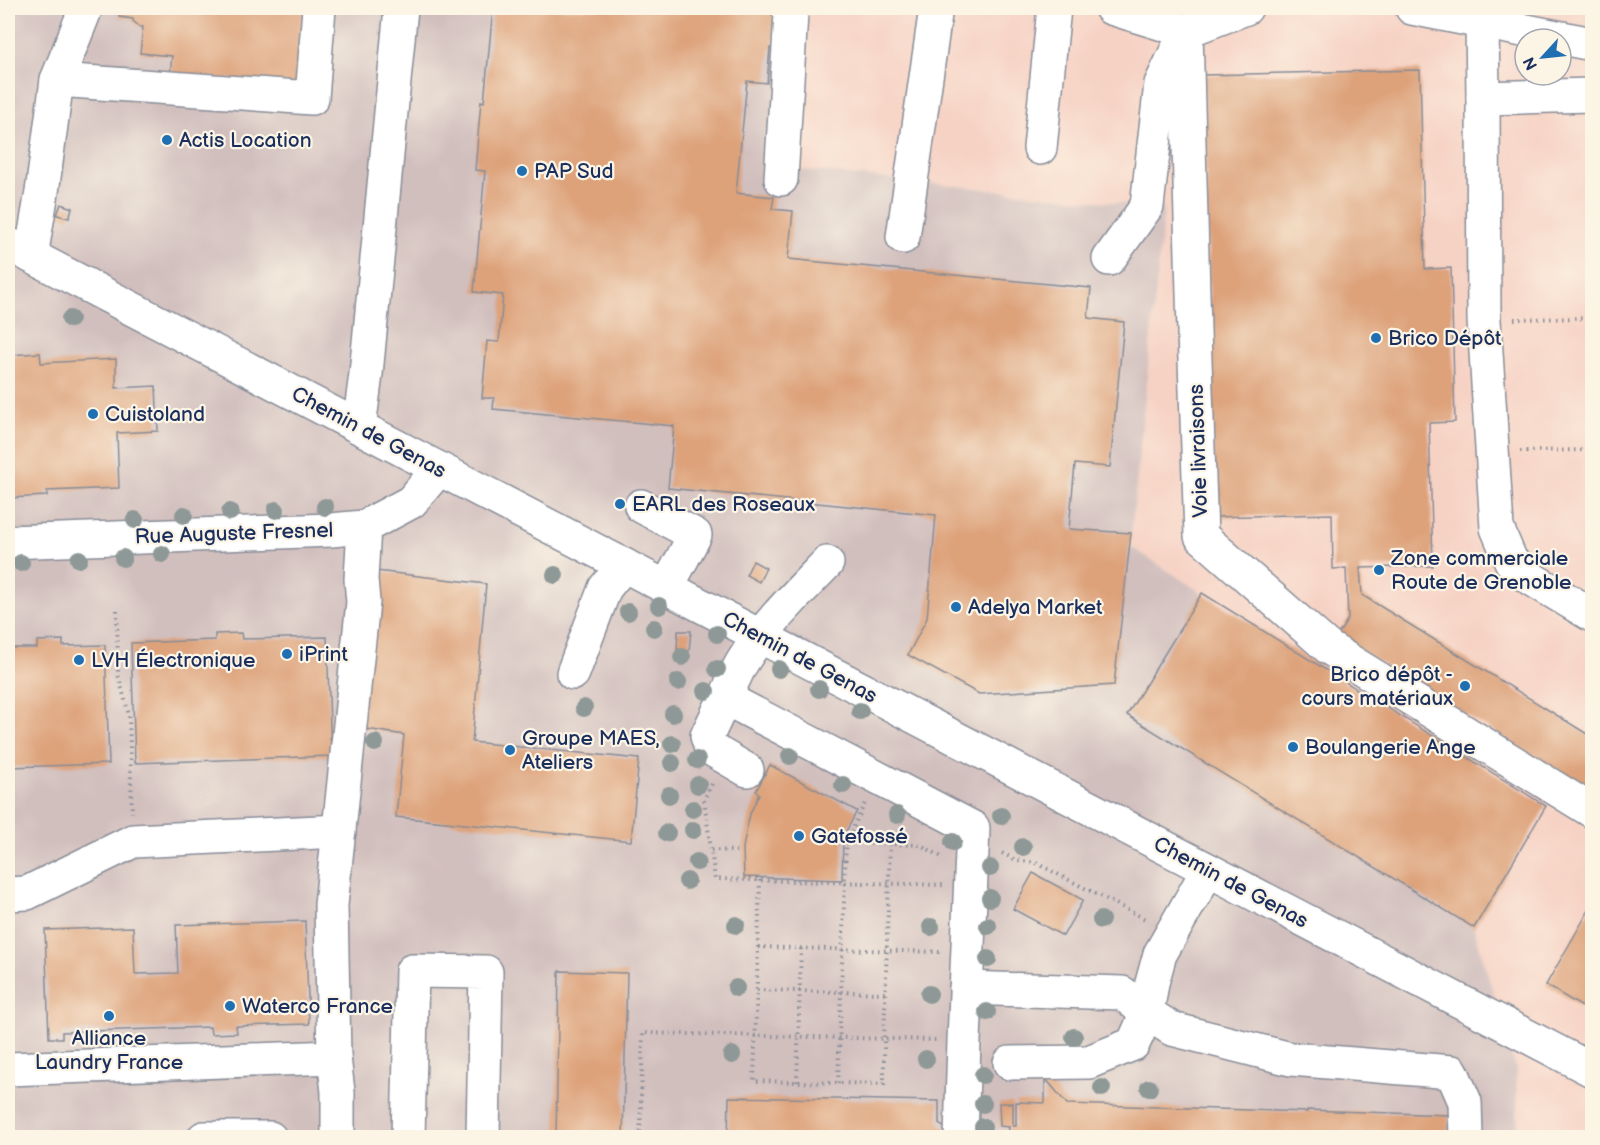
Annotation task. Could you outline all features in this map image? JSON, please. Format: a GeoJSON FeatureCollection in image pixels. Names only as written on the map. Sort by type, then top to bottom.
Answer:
{"type":"FeatureCollection","features":[{"type":"Feature","properties":{"kind":"street"},"geometry":{"type":"LineString","coordinates":[[19,250],[42,192],[57,80],[86,8]]}},
{"type":"Feature","properties":{"kind":"street"},"geometry":{"type":"LineString","coordinates":[[57,80],[312,98],[319,8]]}},
{"type":"Feature","properties":{"kind":"street"},"geometry":{"type":"LineString","coordinates":[[359,427],[401,8]]}},
{"type":"Feature","properties":{"kind":"street"},"geometry":{"type":"LineString","coordinates":[[781,179],[791,14],[788,8]]}},
{"type":"Feature","properties":{"kind":"street"},"geometry":{"type":"LineString","coordinates":[[903,237],[936,8]]}},
{"type":"Feature","properties":{"kind":"street"},"geometry":{"type":"LineString","coordinates":[[1040,148],[1054,8]]}},
{"type":"Feature","properties":{"kind":"street"},"geometry":{"type":"LineString","coordinates":[[1111,8],[1186,31],[1246,8]]}},
{"type":"Feature","properties":{"kind":"street"},"geometry":{"type":"LineString","coordinates":[[1412,8],[1593,44]]}},
{"type":"Feature","properties":{"kind":"street"},"geometry":{"type":"LineString","coordinates":[[1482,21],[1484,320],[1497,528],[1511,561],[1527,576],[1593,615]]}},
{"type":"Feature","properties":{"kind":"street"},"geometry":{"type":"LineString","coordinates":[[1109,259],[1146,206],[1161,84],[1186,31]]}},
{"type":"Feature","properties":{"kind":"street","name":"Voie livraisons"},"geometry":{"type":"LineString","coordinates":[[1186,31],[1201,536],[1329,648],[1593,811]]}},
{"type":"Feature","properties":{"kind":"street"},"geometry":{"type":"LineString","coordinates":[[1483,98],[1593,94]]}},
{"type":"Feature","properties":{"kind":"street","name":"Chemin de Genas"},"geometry":{"type":"LineString","coordinates":[[19,250],[1593,1070]]}},
{"type":"Feature","properties":{"kind":"street","name":"Rue Auguste Fresnel"},"geometry":{"type":"LineString","coordinates":[[8,542],[332,530],[364,526],[411,502],[439,469]]}},
{"type":"Feature","properties":{"kind":"street"},"geometry":{"type":"LineString","coordinates":[[641,506],[695,535],[667,587]]}},
{"type":"Feature","properties":{"kind":"street"},"geometry":{"type":"LineString","coordinates":[[338,1137],[331,905],[363,602],[361,579],[364,526]]}},
{"type":"Feature","properties":{"kind":"street"},"geometry":{"type":"LineString","coordinates":[[736,764],[711,749],[707,736],[741,663],[760,635],[778,613],[827,563]]}},
{"type":"Feature","properties":{"kind":"street"},"geometry":{"type":"LineString","coordinates":[[573,673],[605,588],[624,565]]}},
{"type":"Feature","properties":{"kind":"street"},"geometry":{"type":"LineString","coordinates":[[725,698],[973,828],[961,1137]]}},
{"type":"Feature","properties":{"kind":"street"},"geometry":{"type":"LineString","coordinates":[[8,894],[27,893],[133,841],[339,831]]}},
{"type":"Feature","properties":{"kind":"street"},"geometry":{"type":"LineString","coordinates":[[1010,1063],[1089,1062],[1133,1044],[1148,1013],[1152,983],[1160,954],[1208,870]]}},
{"type":"Feature","properties":{"kind":"street"},"geometry":{"type":"LineString","coordinates":[[408,1137],[412,971],[486,972],[483,1137]]}},
{"type":"Feature","properties":{"kind":"street"},"geometry":{"type":"LineString","coordinates":[[966,988],[1122,993],[1172,1029],[1291,1059],[1452,1072],[1465,1102],[1466,1137]]}},
{"type":"Feature","properties":{"kind":"street"},"geometry":{"type":"LineString","coordinates":[[8,1069],[334,1057]]}},
{"type":"Feature","properties":{"kind":"street"},"geometry":{"type":"LineString","coordinates":[[204,1137],[270,1137]]}},
{"type":"Feature","properties":{"kind":"path"},"geometry":{"type":"LineString","coordinates":[[1484,320],[1593,318]]}},
{"type":"Feature","properties":{"kind":"path"},"geometry":{"type":"LineString","coordinates":[[1492,451],[1593,450]]}},
{"type":"Feature","properties":{"kind":"path"},"geometry":{"type":"LineString","coordinates":[[117,610],[118,674],[129,715],[133,841]]}},
{"type":"Feature","properties":{"kind":"path"},"geometry":{"type":"LineString","coordinates":[[736,764],[704,799],[715,879],[889,884],[971,877]]}},
{"type":"Feature","properties":{"kind":"path"},"geometry":{"type":"LineString","coordinates":[[838,1083],[846,843],[878,779]]}},
{"type":"Feature","properties":{"kind":"path"},"geometry":{"type":"LineString","coordinates":[[846,843],[921,845],[960,867],[971,877]]}},
{"type":"Feature","properties":{"kind":"path"},"geometry":{"type":"LineString","coordinates":[[760,880],[754,1081],[884,1084],[890,844]]}},
{"type":"Feature","properties":{"kind":"path"},"geometry":{"type":"LineString","coordinates":[[711,850],[736,851]]}},
{"type":"Feature","properties":{"kind":"path"},"geometry":{"type":"LineString","coordinates":[[1000,852],[1016,860],[1036,863],[1148,920],[1144,930]]}},
{"type":"Feature","properties":{"kind":"path"},"geometry":{"type":"LineString","coordinates":[[758,947],[968,953]]}},
{"type":"Feature","properties":{"kind":"path"},"geometry":{"type":"LineString","coordinates":[[797,1082],[801,948]]}},
{"type":"Feature","properties":{"kind":"path"},"geometry":{"type":"LineString","coordinates":[[757,990],[885,993]]}},
{"type":"Feature","properties":{"kind":"path"},"geometry":{"type":"LineString","coordinates":[[640,1137],[643,1033],[964,1041]]}},
{"type":"Feature","properties":{"kind":"shaded area"},"geometry":{"type":"Polygon","coordinates":[[[8,8],[803,8],[796,169],[1164,208],[1130,546],[1546,806],[1474,928],[1516,1068],[1518,1137],[8,1137],[8,8]]]}},
{"type":"Feature","properties":{"kind":"shaded area","name":"Brico Dépôt"},"geometry":{"type":"Polygon","coordinates":[[[803,8],[1592,8],[1592,1137],[1518,1137],[1516,1068],[1474,928],[1202,593],[1130,546],[1164,208],[796,169],[803,8]]]}},
{"type":"Feature","properties":{"kind":"building"},"geometry":{"type":"Polygon","coordinates":[[[120,8],[304,8],[297,85],[170,74],[172,56],[140,53],[143,27],[140,27],[133,19],[119,17],[120,8]]]}},
{"type":"Feature","properties":{"kind":"building"},"geometry":{"type":"Polygon","coordinates":[[[493,8],[773,8],[776,12],[767,83],[747,81],[736,193],[774,197],[772,209],[793,211],[788,259],[1091,288],[1088,318],[1124,322],[1110,467],[1075,464],[1069,529],[1131,533],[1114,685],[979,694],[908,655],[927,618],[936,515],[668,488],[674,426],[493,409],[494,398],[482,398],[487,341],[499,342],[503,295],[474,292],[485,171],[475,170],[493,8]]]}},
{"type":"Feature","properties":{"kind":"building"},"geometry":{"type":"Polygon","coordinates":[[[1420,70],[1425,269],[1451,268],[1455,422],[1429,423],[1433,566],[1360,568],[1362,595],[1592,737],[1592,792],[1337,636],[1348,619],[1346,568],[1333,569],[1332,514],[1215,517],[1203,75],[1420,70]]]}},
{"type":"Feature","properties":{"kind":"building"},"geometry":{"type":"Polygon","coordinates":[[[61,204],[72,208],[69,218],[57,215],[61,204]]]}},
{"type":"Feature","properties":{"kind":"building"},"geometry":{"type":"Polygon","coordinates":[[[40,353],[41,363],[116,359],[116,388],[156,386],[158,431],[117,433],[119,488],[47,491],[47,496],[8,498],[8,355],[40,353]]]}},
{"type":"Feature","properties":{"kind":"building"},"geometry":{"type":"Polygon","coordinates":[[[753,561],[766,568],[759,582],[746,575],[753,561]]]}},
{"type":"Feature","properties":{"kind":"building"},"geometry":{"type":"Polygon","coordinates":[[[376,571],[486,584],[472,742],[639,759],[631,841],[396,817],[404,735],[360,728],[376,571]]]}},
{"type":"Feature","properties":{"kind":"building"},"geometry":{"type":"Polygon","coordinates":[[[1202,593],[1546,806],[1474,928],[1127,715],[1202,593]]]}},
{"type":"Feature","properties":{"kind":"building"},"geometry":{"type":"Polygon","coordinates":[[[678,631],[691,631],[689,651],[677,649],[678,631]]]}},
{"type":"Feature","properties":{"kind":"building"},"geometry":{"type":"Polygon","coordinates":[[[241,633],[242,639],[327,637],[331,756],[135,763],[131,643],[215,640],[215,634],[241,633]]]}},
{"type":"Feature","properties":{"kind":"building"},"geometry":{"type":"Polygon","coordinates":[[[63,640],[63,646],[105,645],[109,764],[8,767],[8,648],[37,648],[37,641],[63,640]]]}},
{"type":"Feature","properties":{"kind":"building"},"geometry":{"type":"Polygon","coordinates":[[[770,765],[857,811],[843,837],[842,880],[744,877],[743,848],[750,814],[759,794],[756,791],[770,765]]]}},
{"type":"Feature","properties":{"kind":"building"},"geometry":{"type":"Polygon","coordinates":[[[1033,873],[1083,900],[1063,936],[1013,909],[1033,873]]]}},
{"type":"Feature","properties":{"kind":"building"},"geometry":{"type":"Polygon","coordinates":[[[1592,905],[1592,1013],[1546,985],[1592,905]]]}},
{"type":"Feature","properties":{"kind":"building"},"geometry":{"type":"Polygon","coordinates":[[[305,921],[309,1024],[236,1026],[237,1033],[211,1034],[210,1027],[62,1032],[62,1038],[49,1038],[45,930],[133,927],[135,974],[178,973],[176,925],[305,921]]]}},
{"type":"Feature","properties":{"kind":"building"},"geometry":{"type":"Polygon","coordinates":[[[559,971],[627,973],[623,1138],[556,1138],[559,971]]]}},
{"type":"Feature","properties":{"kind":"building"},"geometry":{"type":"Polygon","coordinates":[[[1045,1078],[1067,1104],[1449,1115],[1448,1138],[1008,1138],[1009,1127],[1000,1126],[999,1103],[1013,1103],[1013,1126],[1016,1126],[1016,1102],[1045,1103],[1045,1078]]]}},
{"type":"Feature","properties":{"kind":"building"},"geometry":{"type":"Polygon","coordinates":[[[729,1097],[939,1101],[939,1124],[945,1128],[945,1133],[939,1138],[728,1138],[729,1097]]]}},
{"type":"Feature","properties":{"kind":"place","name":"Actis Location"},"geometry":{"type":"Point","coordinates":[167,140]}},
{"type":"Feature","properties":{"kind":"place","name":"PAP Sud"},"geometry":{"type":"Point","coordinates":[522,171]}},
{"type":"Feature","properties":{"kind":"place","name":"Brico Dépôt"},"geometry":{"type":"Point","coordinates":[1376,338]}},
{"type":"Feature","properties":{"kind":"place","name":"Cuistoland"},"geometry":{"type":"Point","coordinates":[93,414]}},
{"type":"Feature","properties":{"kind":"place","name":"EARL des Roseaux"},"geometry":{"type":"Point","coordinates":[620,504]}},
{"type":"Feature","properties":{"kind":"place","name":"Zone commerciale Route de Grenoble"},"geometry":{"type":"Point","coordinates":[1379,570]}},
{"type":"Feature","properties":{"kind":"place","name":"Adelya Market"},"geometry":{"type":"Point","coordinates":[956,607]}},
{"type":"Feature","properties":{"kind":"place","name":"iPrint"},"geometry":{"type":"Point","coordinates":[287,654]}},
{"type":"Feature","properties":{"kind":"place","name":"LVH Électronique"},"geometry":{"type":"Point","coordinates":[79,660]}},
{"type":"Feature","properties":{"kind":"place","name":"Brico dépôt - cours matériaux"},"geometry":{"type":"Point","coordinates":[1465,686]}},
{"type":"Feature","properties":{"kind":"place","name":"Boulangerie Ange"},"geometry":{"type":"Point","coordinates":[1293,747]}},
{"type":"Feature","properties":{"kind":"place","name":"Groupe MAES, Ateliers"},"geometry":{"type":"Point","coordinates":[510,750]}},
{"type":"Feature","properties":{"kind":"place","name":"Gatefossé"},"geometry":{"type":"Point","coordinates":[799,836]}},
{"type":"Feature","properties":{"kind":"place","name":"Waterco France"},"geometry":{"type":"Point","coordinates":[230,1006]}},
{"type":"Feature","properties":{"kind":"place","name":"Alliance Laundry France"},"geometry":{"type":"Point","coordinates":[109,1016]}}]}
